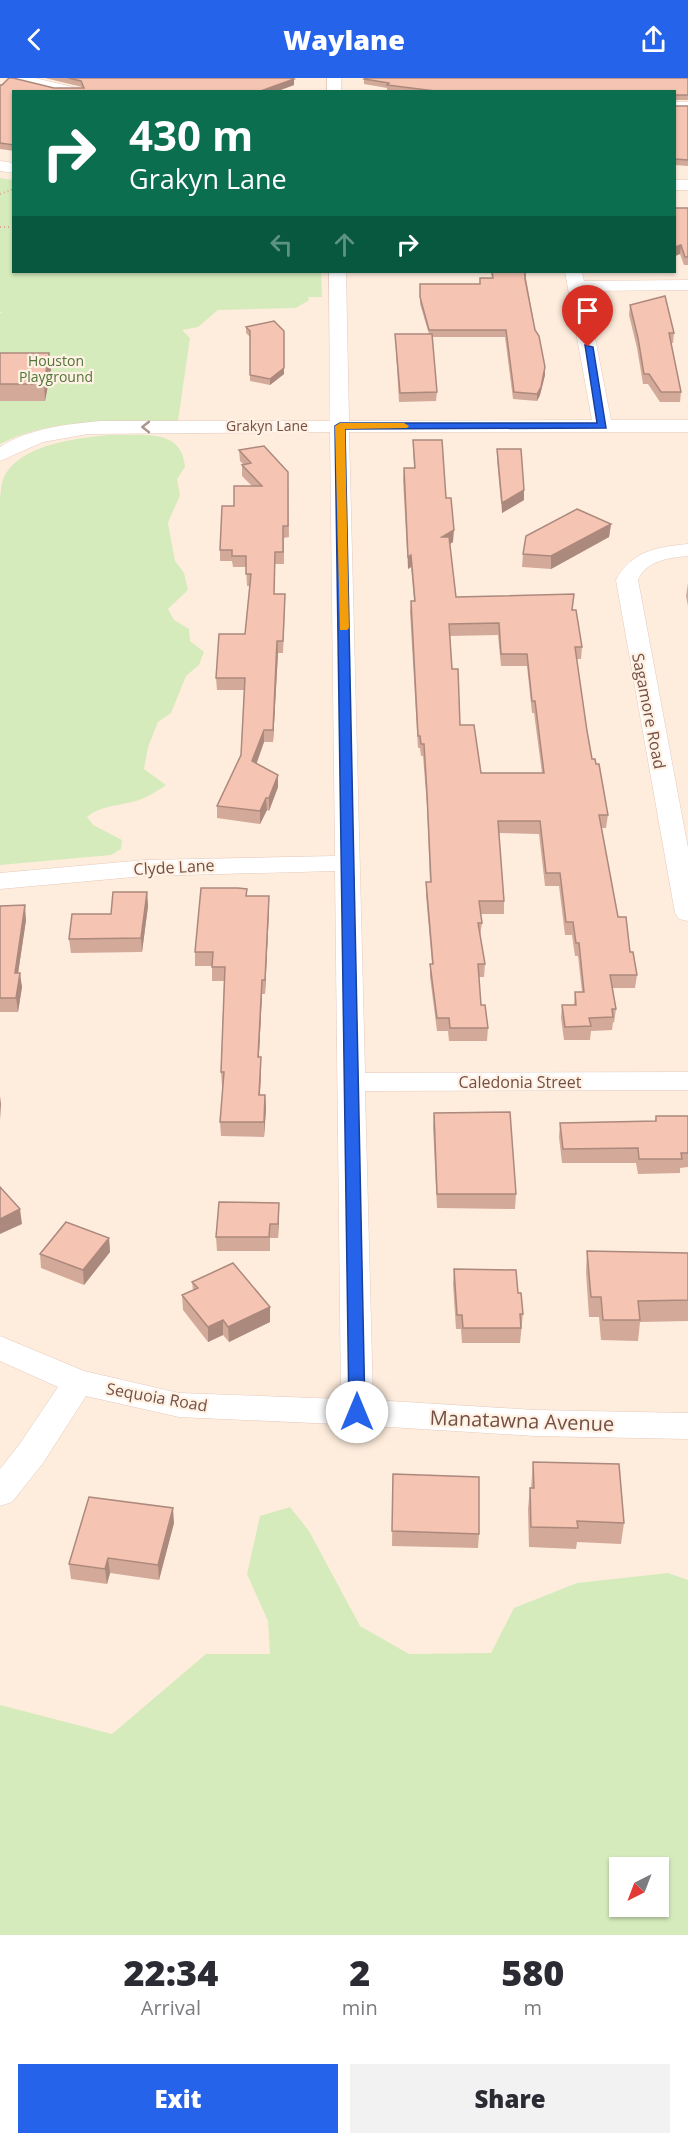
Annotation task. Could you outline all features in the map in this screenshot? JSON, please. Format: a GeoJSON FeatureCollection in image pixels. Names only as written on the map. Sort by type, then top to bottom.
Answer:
{"type":"FeatureCollection","features":[{"type":"Feature","properties":{"kind":"street"},"geometry":{"type":"LineString","coordinates":[[16,78],[67,90]]}},
{"type":"Feature","properties":{"kind":"street"},"geometry":{"type":"LineString","coordinates":[[338,273],[357,1412]]}},
{"type":"Feature","properties":{"kind":"street"},"geometry":{"type":"LineString","coordinates":[[603,426],[575,279],[688,285]]}},
{"type":"Feature","properties":{"kind":"street","name":"Grakyn Lane"},"geometry":{"type":"LineString","coordinates":[[0,455],[28,440],[60,431],[101,427],[688,426]]}},
{"type":"Feature","properties":{"kind":"street","name":"Sagamore Road"},"geometry":{"type":"LineString","coordinates":[[688,550],[674,551],[646,559],[636,565],[627,580],[640,666],[683,863],[688,913]]}},
{"type":"Feature","properties":{"kind":"street","name":"Clyde Lane"},"geometry":{"type":"LineString","coordinates":[[0,881],[156,867],[348,862]]}},
{"type":"Feature","properties":{"kind":"street","name":"Caledonia Street"},"geometry":{"type":"LineString","coordinates":[[353,1082],[688,1081]]}},
{"type":"Feature","properties":{"kind":"street","name":"Sequoia Road"},"geometry":{"type":"LineString","coordinates":[[0,1348],[78,1382],[179,1405],[357,1412]]}},
{"type":"Feature","properties":{"kind":"street"},"geometry":{"type":"LineString","coordinates":[[0,1493],[32,1454],[78,1382]]}},
{"type":"Feature","properties":{"kind":"street","name":"Manatawna Avenue"},"geometry":{"type":"LineString","coordinates":[[357,1412],[535,1423],[688,1426]]}},
{"type":"Feature","properties":{"kind":"path"},"geometry":{"type":"LineString","coordinates":[[0,227],[12,227]]}},
{"type":"Feature","properties":{"kind":"green space","name":"Houston Playground"},"geometry":{"type":"Polygon","coordinates":[[[0,178],[12,180],[12,273],[321,273],[322,297],[308,297],[309,300],[296,308],[218,310],[198,327],[182,330],[190,338],[178,421],[88,422],[43,429],[0,444],[0,313],[3,313],[0,312],[0,178]]]}},
{"type":"Feature","properties":{"kind":"green space"},"geometry":{"type":"Polygon","coordinates":[[[110,435],[158,436],[176,445],[182,454],[185,467],[177,479],[180,495],[168,523],[175,561],[184,573],[188,590],[168,609],[174,620],[189,629],[190,641],[204,652],[199,665],[186,676],[171,713],[158,722],[148,747],[144,769],[166,785],[141,799],[103,808],[87,817],[93,825],[122,840],[121,849],[111,855],[0,865],[0,498],[2,482],[10,468],[21,458],[34,451],[66,441],[110,435]]]}},
{"type":"Feature","properties":{"kind":"green space"},"geometry":{"type":"Polygon","coordinates":[[[290,1507],[309,1531],[360,1626],[409,1654],[491,1653],[514,1608],[577,1583],[668,1573],[688,1580],[688,1935],[0,1935],[0,1705],[112,1734],[206,1654],[270,1654],[268,1621],[247,1574],[260,1516],[290,1507]]]}},
{"type":"Feature","properties":{"kind":"building"},"geometry":{"type":"Polygon","coordinates":[[[9,78],[54,88],[84,88],[81,81],[68,78],[294,79],[264,90],[12,90],[12,145],[0,143],[0,85],[9,78]]]}},
{"type":"Feature","properties":{"kind":"building"},"geometry":{"type":"Polygon","coordinates":[[[688,78],[688,95],[676,95],[676,90],[427,90],[387,85],[389,83],[364,79],[688,78]]]}},
{"type":"Feature","properties":{"kind":"building"},"geometry":{"type":"Polygon","coordinates":[[[676,106],[688,106],[688,160],[676,159],[676,106]]]}},
{"type":"Feature","properties":{"kind":"building"},"geometry":{"type":"Polygon","coordinates":[[[676,208],[688,208],[688,257],[685,257],[681,245],[676,247],[676,208]]]}},
{"type":"Feature","properties":{"kind":"building"},"geometry":{"type":"Polygon","coordinates":[[[492,273],[525,273],[535,330],[539,336],[545,367],[541,387],[537,394],[514,392],[506,330],[429,330],[420,297],[420,284],[480,284],[480,278],[493,278],[492,273]]]}},
{"type":"Feature","properties":{"kind":"building"},"geometry":{"type":"Polygon","coordinates":[[[665,296],[674,333],[669,333],[681,392],[661,392],[649,374],[644,374],[630,305],[665,296]]]}},
{"type":"Feature","properties":{"kind":"building"},"geometry":{"type":"Polygon","coordinates":[[[274,321],[284,331],[284,368],[270,379],[250,375],[250,331],[246,327],[274,321]]]}},
{"type":"Feature","properties":{"kind":"building"},"geometry":{"type":"Polygon","coordinates":[[[395,334],[432,334],[437,392],[400,393],[395,334]]]}},
{"type":"Feature","properties":{"kind":"building"},"geometry":{"type":"Polygon","coordinates":[[[0,353],[49,353],[44,384],[0,384],[0,353]]]}},
{"type":"Feature","properties":{"kind":"building"},"geometry":{"type":"Polygon","coordinates":[[[413,440],[442,440],[446,498],[451,498],[454,530],[442,537],[449,537],[456,597],[574,594],[572,610],[576,610],[582,647],[575,647],[587,731],[592,759],[599,764],[608,815],[599,815],[618,917],[626,917],[630,952],[633,952],[637,975],[610,975],[616,1009],[612,1009],[613,1017],[589,1018],[591,1026],[565,1027],[562,1005],[576,1005],[575,992],[584,992],[579,943],[576,943],[573,922],[566,922],[560,873],[546,873],[540,821],[498,821],[504,901],[479,901],[482,923],[478,923],[485,964],[478,964],[481,1005],[485,1005],[488,1028],[450,1028],[449,1018],[437,1018],[430,964],[433,964],[426,882],[431,882],[427,794],[424,744],[421,744],[420,736],[418,736],[411,601],[415,601],[411,555],[408,557],[404,468],[415,468],[413,440]],[[499,623],[449,624],[452,669],[458,669],[460,725],[474,725],[481,773],[544,773],[527,654],[501,654],[499,623]]]}},
{"type":"Feature","properties":{"kind":"building"},"geometry":{"type":"Polygon","coordinates":[[[264,446],[288,472],[288,526],[283,526],[283,552],[275,552],[274,594],[285,594],[283,641],[277,641],[273,730],[264,730],[252,761],[278,775],[269,798],[266,798],[260,811],[217,806],[241,755],[245,678],[216,678],[219,634],[245,634],[251,574],[246,574],[246,556],[232,556],[232,550],[220,550],[222,506],[234,506],[234,486],[262,486],[242,465],[251,463],[239,450],[264,446]]]}},
{"type":"Feature","properties":{"kind":"building"},"geometry":{"type":"Polygon","coordinates":[[[497,449],[521,449],[524,490],[502,503],[497,449]]]}},
{"type":"Feature","properties":{"kind":"building"},"geometry":{"type":"Polygon","coordinates":[[[577,509],[611,524],[551,556],[523,554],[526,536],[577,509]]]}},
{"type":"Feature","properties":{"kind":"building"},"geometry":{"type":"Polygon","coordinates":[[[201,888],[247,889],[246,896],[269,896],[258,1057],[261,1057],[259,1095],[265,1095],[264,1122],[220,1122],[224,1072],[221,1072],[225,967],[212,967],[213,952],[195,952],[201,888]]]}},
{"type":"Feature","properties":{"kind":"building"},"geometry":{"type":"Polygon","coordinates":[[[113,892],[147,892],[141,938],[69,939],[72,914],[111,914],[113,892]]]}},
{"type":"Feature","properties":{"kind":"building"},"geometry":{"type":"Polygon","coordinates":[[[25,905],[15,973],[20,973],[16,998],[0,998],[0,906],[25,905]]]}},
{"type":"Feature","properties":{"kind":"building"},"geometry":{"type":"Polygon","coordinates":[[[510,1112],[516,1194],[437,1194],[434,1113],[510,1112]]]}},
{"type":"Feature","properties":{"kind":"building"},"geometry":{"type":"Polygon","coordinates":[[[656,1116],[688,1116],[688,1153],[681,1153],[682,1159],[639,1159],[638,1148],[563,1149],[560,1123],[656,1121],[656,1116]]]}},
{"type":"Feature","properties":{"kind":"building"},"geometry":{"type":"Polygon","coordinates":[[[0,1187],[20,1209],[0,1219],[0,1187]]]}},
{"type":"Feature","properties":{"kind":"building"},"geometry":{"type":"Polygon","coordinates":[[[219,1202],[279,1203],[278,1224],[270,1224],[269,1237],[216,1237],[219,1202]]]}},
{"type":"Feature","properties":{"kind":"building"},"geometry":{"type":"Polygon","coordinates":[[[66,1222],[109,1238],[83,1270],[40,1254],[66,1222]]]}},
{"type":"Feature","properties":{"kind":"building"},"geometry":{"type":"Polygon","coordinates":[[[587,1251],[688,1253],[688,1300],[638,1301],[640,1320],[603,1320],[601,1297],[591,1297],[587,1251]]]}},
{"type":"Feature","properties":{"kind":"building"},"geometry":{"type":"Polygon","coordinates":[[[233,1263],[270,1307],[228,1327],[223,1320],[208,1327],[182,1295],[198,1288],[192,1282],[233,1263]]]}},
{"type":"Feature","properties":{"kind":"building"},"geometry":{"type":"Polygon","coordinates":[[[454,1269],[516,1270],[523,1314],[520,1314],[521,1328],[463,1328],[462,1315],[457,1315],[454,1269]]]}},
{"type":"Feature","properties":{"kind":"building"},"geometry":{"type":"Polygon","coordinates":[[[533,1462],[619,1464],[624,1523],[577,1521],[578,1528],[531,1527],[530,1488],[534,1488],[533,1462]]]}},
{"type":"Feature","properties":{"kind":"building"},"geometry":{"type":"Polygon","coordinates":[[[393,1474],[479,1477],[479,1534],[392,1531],[393,1474]]]}},
{"type":"Feature","properties":{"kind":"building"},"geometry":{"type":"Polygon","coordinates":[[[89,1497],[173,1508],[158,1565],[108,1558],[105,1569],[69,1564],[89,1497]]]}},
{"type":"Feature","properties":{"kind":"slow traffic"},"geometry":{"type":"LineString","coordinates":[[344,628],[340,426],[404,426]]}},
{"type":"Feature","properties":{"kind":"route"},"geometry":{"type":"LineString","coordinates":[[357,1412],[340,426],[603,426],[588,347]]}}]}
